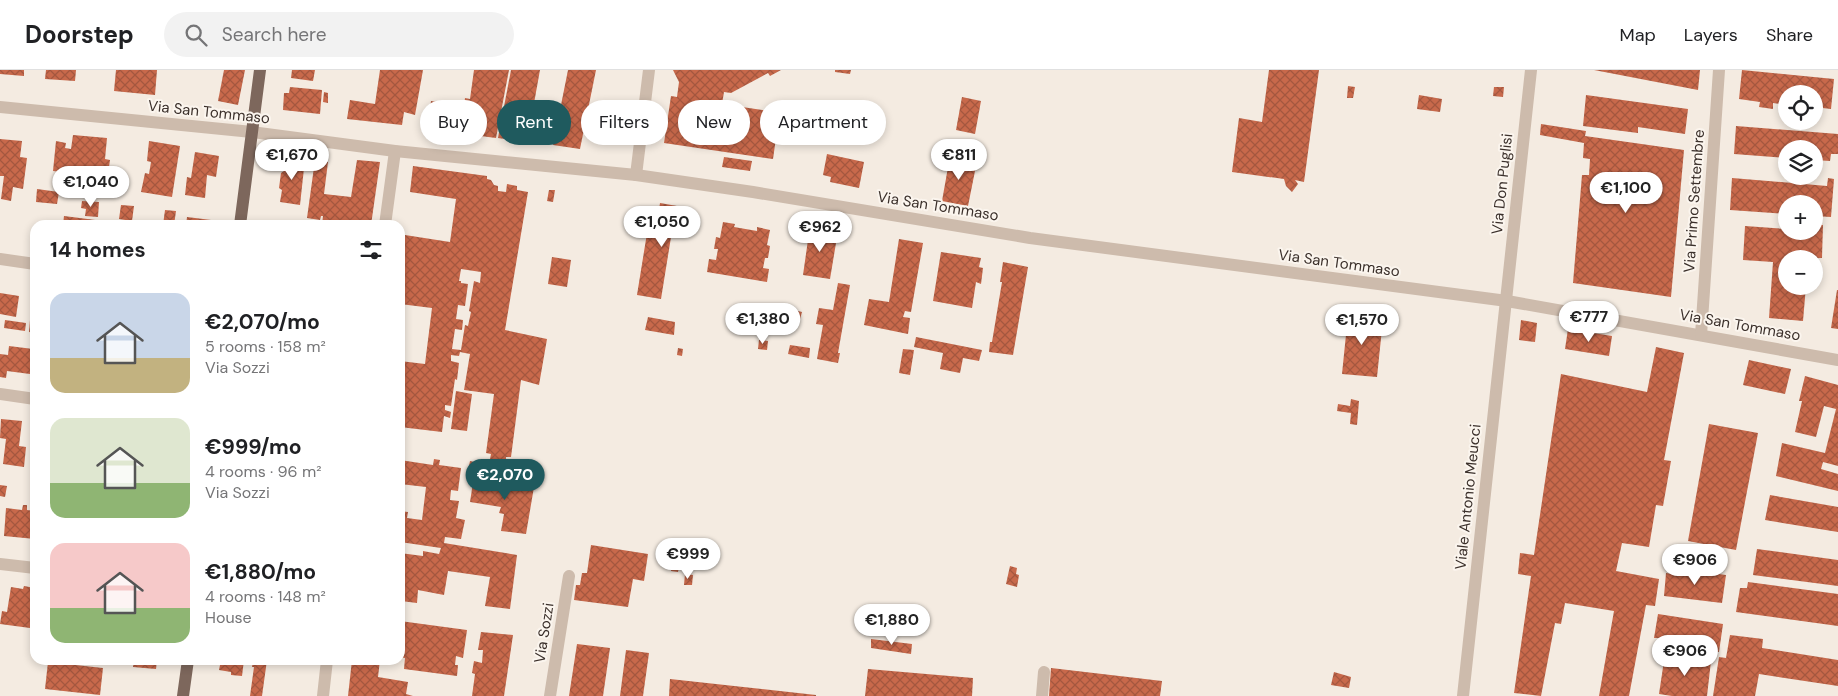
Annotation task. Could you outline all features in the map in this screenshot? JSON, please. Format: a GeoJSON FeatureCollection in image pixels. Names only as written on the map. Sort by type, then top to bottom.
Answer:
{"type":"FeatureCollection","features":[{"type":"Feature","properties":{"kind":"main road"},"geometry":{"type":"LineString","coordinates":[[241,220],[260,70]]}},
{"type":"Feature","properties":{"kind":"main road"},"geometry":{"type":"LineString","coordinates":[[183,696],[187,665]]}},
{"type":"Feature","properties":{"kind":"street"},"geometry":{"type":"LineString","coordinates":[[636,175],[649,70]]}},
{"type":"Feature","properties":{"kind":"street","name":"Via Don Puglisi"},"geometry":{"type":"LineString","coordinates":[[1507,301],[1531,70]]}},
{"type":"Feature","properties":{"kind":"street","name":"Via Primo Settembre"},"geometry":{"type":"LineString","coordinates":[[1701,335],[1719,70]]}},
{"type":"Feature","properties":{"kind":"street","name":"Via San Tommaso"},"geometry":{"type":"LineString","coordinates":[[0,107],[252,132],[395,151],[636,175],[1030,238],[1507,301],[1838,360]]}},
{"type":"Feature","properties":{"kind":"street"},"geometry":{"type":"LineString","coordinates":[[386,220],[395,151]]}},
{"type":"Feature","properties":{"kind":"street"},"geometry":{"type":"LineString","coordinates":[[0,259],[30,263]]}},
{"type":"Feature","properties":{"kind":"street","name":"Viale Antonio Meucci"},"geometry":{"type":"LineString","coordinates":[[1463,696],[1507,301]]}},
{"type":"Feature","properties":{"kind":"street"},"geometry":{"type":"LineString","coordinates":[[0,394],[30,398]]}},
{"type":"Feature","properties":{"kind":"street"},"geometry":{"type":"LineString","coordinates":[[0,564],[30,567]]}},
{"type":"Feature","properties":{"kind":"street","name":"Via Sozzi"},"geometry":{"type":"LineString","coordinates":[[550,696],[570,576]]}},
{"type":"Feature","properties":{"kind":"street"},"geometry":{"type":"LineString","coordinates":[[323,696],[326,665]]}},
{"type":"Feature","properties":{"kind":"street"},"geometry":{"type":"LineString","coordinates":[[1042,696],[1044,672]]}},
{"type":"Feature","properties":{"kind":"building"},"geometry":{"type":"Polygon","coordinates":[[[0,70],[24,70],[24,76],[0,74],[0,70]]]}},
{"type":"Feature","properties":{"kind":"building"},"geometry":{"type":"Polygon","coordinates":[[[46,70],[76,70],[75,81],[45,79],[46,70]]]}},
{"type":"Feature","properties":{"kind":"building"},"geometry":{"type":"Polygon","coordinates":[[[116,70],[157,70],[155,95],[114,91],[116,70]]]}},
{"type":"Feature","properties":{"kind":"building"},"geometry":{"type":"Polygon","coordinates":[[[224,70],[245,70],[238,105],[218,101],[224,70]]]}},
{"type":"Feature","properties":{"kind":"building"},"geometry":{"type":"Polygon","coordinates":[[[292,70],[315,70],[313,81],[291,78],[292,70]]]}},
{"type":"Feature","properties":{"kind":"building"},"geometry":{"type":"Polygon","coordinates":[[[380,70],[423,70],[415,115],[404,112],[402,125],[347,119],[350,100],[375,104],[380,70]]]}},
{"type":"Feature","properties":{"kind":"building"},"geometry":{"type":"Polygon","coordinates":[[[474,70],[509,70],[503,100],[497,100],[496,138],[487,137],[487,100],[465,100],[465,98],[470,99],[474,70]]]}},
{"type":"Feature","properties":{"kind":"building"},"geometry":{"type":"Polygon","coordinates":[[[511,70],[540,70],[535,100],[505,100],[511,70]]]}},
{"type":"Feature","properties":{"kind":"building"},"geometry":{"type":"Polygon","coordinates":[[[568,70],[596,70],[590,100],[581,100],[580,149],[553,145],[571,145],[571,100],[562,100],[568,70]]]}},
{"type":"Feature","properties":{"kind":"building"},"geometry":{"type":"Polygon","coordinates":[[[673,70],[781,70],[770,76],[768,73],[731,93],[724,92],[723,100],[678,100],[678,145],[750,145],[750,108],[760,110],[760,145],[775,145],[773,159],[668,144],[668,116],[671,96],[677,97],[679,82],[673,70]]]}},
{"type":"Feature","properties":{"kind":"building"},"geometry":{"type":"Polygon","coordinates":[[[835,70],[851,70],[850,74],[835,72],[835,70]]]}},
{"type":"Feature","properties":{"kind":"building"},"geometry":{"type":"Polygon","coordinates":[[[1269,70],[1319,70],[1304,182],[1295,180],[1298,184],[1292,192],[1286,186],[1284,179],[1232,172],[1239,118],[1262,122],[1269,70]]]}},
{"type":"Feature","properties":{"kind":"building"},"geometry":{"type":"Polygon","coordinates":[[[1594,70],[1700,70],[1698,90],[1594,70]]]}},
{"type":"Feature","properties":{"kind":"building"},"geometry":{"type":"Polygon","coordinates":[[[1742,70],[1834,79],[1831,109],[1823,108],[1823,85],[1778,85],[1778,104],[1773,103],[1773,109],[1759,107],[1760,102],[1739,99],[1742,70]]]}},
{"type":"Feature","properties":{"kind":"building"},"geometry":{"type":"Polygon","coordinates":[[[1348,86],[1355,87],[1353,98],[1347,98],[1348,86]]]}},
{"type":"Feature","properties":{"kind":"building"},"geometry":{"type":"Polygon","coordinates":[[[290,87],[322,90],[320,114],[283,110],[284,93],[289,93],[290,87]]]}},
{"type":"Feature","properties":{"kind":"building"},"geometry":{"type":"Polygon","coordinates":[[[1494,87],[1504,87],[1503,97],[1493,96],[1494,87]]]}},
{"type":"Feature","properties":{"kind":"building"},"geometry":{"type":"Polygon","coordinates":[[[324,92],[328,93],[328,103],[323,102],[324,92]]]}},
{"type":"Feature","properties":{"kind":"building"},"geometry":{"type":"Polygon","coordinates":[[[1419,95],[1442,99],[1440,112],[1417,109],[1419,95]]]}},
{"type":"Feature","properties":{"kind":"building"},"geometry":{"type":"Polygon","coordinates":[[[1586,95],[1688,109],[1685,134],[1638,127],[1638,133],[1583,126],[1586,95]]]}},
{"type":"Feature","properties":{"kind":"building"},"geometry":{"type":"Polygon","coordinates":[[[962,97],[981,101],[975,134],[956,130],[962,97]]]}},
{"type":"Feature","properties":{"kind":"building"},"geometry":{"type":"Polygon","coordinates":[[[1541,124],[1586,131],[1585,136],[1684,150],[1671,297],[1573,283],[1582,175],[1589,175],[1590,159],[1583,158],[1584,143],[1540,135],[1541,124]]]}},
{"type":"Feature","properties":{"kind":"building"},"geometry":{"type":"Polygon","coordinates":[[[1736,126],[1838,134],[1838,154],[1831,154],[1830,161],[1823,161],[1823,140],[1778,140],[1778,157],[1734,154],[1736,126]]]}},
{"type":"Feature","properties":{"kind":"building"},"geometry":{"type":"Polygon","coordinates":[[[73,135],[107,138],[105,159],[110,160],[106,188],[87,186],[89,175],[53,171],[56,141],[66,143],[65,148],[71,149],[73,135]]]}},
{"type":"Feature","properties":{"kind":"building"},"geometry":{"type":"Polygon","coordinates":[[[0,139],[22,141],[20,157],[27,158],[23,189],[13,187],[11,201],[1,199],[4,176],[0,176],[0,139]]]}},
{"type":"Feature","properties":{"kind":"building"},"geometry":{"type":"Polygon","coordinates":[[[149,141],[180,146],[172,197],[141,192],[145,173],[149,174],[151,162],[147,161],[149,141]]]}},
{"type":"Feature","properties":{"kind":"building"},"geometry":{"type":"Polygon","coordinates":[[[962,146],[986,150],[984,157],[961,153],[962,146]]]}},
{"type":"Feature","properties":{"kind":"building"},"geometry":{"type":"Polygon","coordinates":[[[195,152],[219,156],[216,177],[207,175],[205,198],[185,195],[187,177],[191,178],[195,152]]]}},
{"type":"Feature","properties":{"kind":"building"},"geometry":{"type":"Polygon","coordinates":[[[827,154],[864,162],[859,188],[830,182],[831,177],[823,175],[827,154]]]}},
{"type":"Feature","properties":{"kind":"building"},"geometry":{"type":"Polygon","coordinates":[[[950,156],[977,161],[968,206],[942,201],[950,156]]]}},
{"type":"Feature","properties":{"kind":"building"},"geometry":{"type":"Polygon","coordinates":[[[724,157],[752,161],[750,171],[722,167],[724,157]]]}},
{"type":"Feature","properties":{"kind":"building"},"geometry":{"type":"Polygon","coordinates":[[[286,158],[305,159],[300,205],[280,202],[282,190],[279,188],[281,173],[284,171],[286,158]]]}},
{"type":"Feature","properties":{"kind":"building"},"geometry":{"type":"Polygon","coordinates":[[[315,160],[328,162],[324,194],[351,197],[357,160],[380,162],[372,220],[323,220],[323,216],[321,216],[320,220],[307,218],[315,160]]]}},
{"type":"Feature","properties":{"kind":"building"},"geometry":{"type":"Polygon","coordinates":[[[413,166],[487,176],[487,179],[498,186],[498,191],[506,192],[507,184],[517,186],[517,190],[528,192],[505,330],[547,339],[539,385],[521,380],[511,457],[506,457],[506,462],[490,459],[491,454],[486,453],[494,394],[464,390],[470,354],[460,352],[459,356],[451,355],[451,361],[459,363],[451,406],[445,405],[445,410],[451,412],[450,418],[444,416],[442,432],[405,428],[405,362],[425,364],[432,308],[405,305],[405,235],[450,242],[456,199],[410,192],[413,166]],[[461,269],[459,281],[468,284],[465,306],[458,305],[456,319],[463,320],[462,330],[455,329],[452,349],[461,350],[465,325],[468,326],[471,312],[469,311],[474,281],[480,283],[481,272],[461,269]]]}},
{"type":"Feature","properties":{"kind":"building"},"geometry":{"type":"Polygon","coordinates":[[[1732,178],[1778,182],[1778,185],[1827,186],[1828,178],[1834,179],[1831,217],[1823,217],[1823,195],[1778,195],[1778,213],[1730,210],[1732,178]]]}},
{"type":"Feature","properties":{"kind":"building"},"geometry":{"type":"Polygon","coordinates":[[[37,189],[59,192],[57,204],[36,202],[37,189]]]}},
{"type":"Feature","properties":{"kind":"building"},"geometry":{"type":"Polygon","coordinates":[[[549,190],[555,190],[553,202],[547,201],[549,190]]]}},
{"type":"Feature","properties":{"kind":"building"},"geometry":{"type":"Polygon","coordinates":[[[82,201],[99,202],[98,217],[85,216],[86,209],[81,208],[82,201]]]}},
{"type":"Feature","properties":{"kind":"building"},"geometry":{"type":"Polygon","coordinates":[[[660,203],[694,209],[690,234],[672,231],[661,299],[637,295],[648,227],[656,229],[660,203]]]}},
{"type":"Feature","properties":{"kind":"building"},"geometry":{"type":"Polygon","coordinates":[[[121,205],[134,206],[132,220],[119,219],[121,205]]]}},
{"type":"Feature","properties":{"kind":"building"},"geometry":{"type":"Polygon","coordinates":[[[165,210],[176,211],[175,220],[164,220],[165,210]]]}},
{"type":"Feature","properties":{"kind":"building"},"geometry":{"type":"Polygon","coordinates":[[[64,216],[95,220],[64,220],[64,216]]]}},
{"type":"Feature","properties":{"kind":"building"},"geometry":{"type":"Polygon","coordinates":[[[187,217],[211,220],[187,220],[187,217]]]}},
{"type":"Feature","properties":{"kind":"building"},"geometry":{"type":"Polygon","coordinates":[[[723,222],[735,224],[734,227],[757,231],[757,227],[770,230],[767,245],[770,246],[768,258],[765,258],[763,268],[769,269],[767,282],[707,272],[709,259],[716,260],[718,249],[714,249],[716,237],[720,238],[723,222]]]}},
{"type":"Feature","properties":{"kind":"building"},"geometry":{"type":"Polygon","coordinates":[[[810,226],[838,231],[830,279],[803,275],[810,226]]]}},
{"type":"Feature","properties":{"kind":"building"},"geometry":{"type":"Polygon","coordinates":[[[1745,226],[1778,228],[1778,240],[1823,240],[1822,250],[1778,250],[1778,295],[1805,295],[1803,321],[1769,318],[1773,262],[1743,260],[1745,226]]]}},
{"type":"Feature","properties":{"kind":"building"},"geometry":{"type":"Polygon","coordinates":[[[899,239],[923,243],[911,312],[905,311],[903,317],[910,318],[908,334],[864,325],[869,299],[889,302],[899,239]]]}},
{"type":"Feature","properties":{"kind":"building"},"geometry":{"type":"Polygon","coordinates":[[[941,252],[981,258],[979,267],[983,268],[981,284],[976,282],[972,308],[933,301],[941,252]]]}},
{"type":"Feature","properties":{"kind":"building"},"geometry":{"type":"Polygon","coordinates":[[[552,257],[571,260],[567,287],[548,284],[552,257]]]}},
{"type":"Feature","properties":{"kind":"building"},"geometry":{"type":"Polygon","coordinates":[[[1003,262],[1028,267],[1013,355],[989,352],[1002,282],[1000,282],[1003,262]]]}},
{"type":"Feature","properties":{"kind":"building"},"geometry":{"type":"Polygon","coordinates":[[[838,283],[850,285],[838,353],[840,353],[838,363],[817,359],[823,325],[816,324],[819,308],[833,310],[838,283]]]}},
{"type":"Feature","properties":{"kind":"building"},"geometry":{"type":"Polygon","coordinates":[[[1838,290],[1838,329],[1831,328],[1838,290]]]}},
{"type":"Feature","properties":{"kind":"building"},"geometry":{"type":"Polygon","coordinates":[[[0,293],[19,296],[16,317],[0,314],[0,293]]]}},
{"type":"Feature","properties":{"kind":"building"},"geometry":{"type":"Polygon","coordinates":[[[790,309],[802,312],[800,319],[788,316],[790,309]]]}},
{"type":"Feature","properties":{"kind":"building"},"geometry":{"type":"Polygon","coordinates":[[[1348,315],[1383,319],[1377,377],[1342,374],[1348,315]]]}},
{"type":"Feature","properties":{"kind":"building"},"geometry":{"type":"Polygon","coordinates":[[[648,317],[675,322],[674,335],[645,330],[648,317]]]}},
{"type":"Feature","properties":{"kind":"building"},"geometry":{"type":"Polygon","coordinates":[[[5,320],[26,323],[25,331],[4,328],[5,320]]]}},
{"type":"Feature","properties":{"kind":"building"},"geometry":{"type":"Polygon","coordinates":[[[1521,320],[1537,323],[1535,342],[1519,340],[1521,320]]]}},
{"type":"Feature","properties":{"kind":"building"},"geometry":{"type":"Polygon","coordinates":[[[1568,329],[1612,336],[1609,356],[1565,349],[1568,329]]]}},
{"type":"Feature","properties":{"kind":"building"},"geometry":{"type":"Polygon","coordinates":[[[916,337],[982,350],[979,361],[963,358],[960,373],[940,369],[943,353],[914,347],[916,337]]]}},
{"type":"Feature","properties":{"kind":"building"},"geometry":{"type":"Polygon","coordinates":[[[759,340],[768,341],[767,350],[758,349],[759,340]]]}},
{"type":"Feature","properties":{"kind":"building"},"geometry":{"type":"Polygon","coordinates":[[[790,345],[810,348],[809,358],[788,354],[790,345]]]}},
{"type":"Feature","properties":{"kind":"building"},"geometry":{"type":"Polygon","coordinates":[[[9,346],[30,349],[30,374],[7,371],[6,378],[0,377],[0,354],[8,355],[9,346]]]}},
{"type":"Feature","properties":{"kind":"building"},"geometry":{"type":"Polygon","coordinates":[[[1656,347],[1684,353],[1664,460],[1671,461],[1663,506],[1656,505],[1649,547],[1622,543],[1616,571],[1659,579],[1655,606],[1646,605],[1629,696],[1599,696],[1614,611],[1565,603],[1561,624],[1555,623],[1541,696],[1514,693],[1531,576],[1518,574],[1520,553],[1534,555],[1561,374],[1647,392],[1656,347]]]}},
{"type":"Feature","properties":{"kind":"building"},"geometry":{"type":"Polygon","coordinates":[[[678,348],[683,349],[682,356],[677,355],[678,348]]]}},
{"type":"Feature","properties":{"kind":"building"},"geometry":{"type":"Polygon","coordinates":[[[903,349],[914,350],[910,375],[899,373],[903,349]]]}},
{"type":"Feature","properties":{"kind":"building"},"geometry":{"type":"Polygon","coordinates":[[[1749,360],[1791,369],[1785,394],[1743,385],[1749,360]]]}},
{"type":"Feature","properties":{"kind":"building"},"geometry":{"type":"Polygon","coordinates":[[[1805,376],[1838,385],[1838,466],[1823,462],[1821,469],[1838,474],[1838,491],[1776,476],[1782,443],[1825,453],[1836,409],[1824,406],[1816,437],[1795,432],[1802,401],[1799,401],[1805,376]]]}},
{"type":"Feature","properties":{"kind":"building"},"geometry":{"type":"Polygon","coordinates":[[[456,391],[472,394],[467,431],[451,429],[456,391]]]}},
{"type":"Feature","properties":{"kind":"building"},"geometry":{"type":"Polygon","coordinates":[[[1351,399],[1359,401],[1357,425],[1350,424],[1351,413],[1337,411],[1338,404],[1350,406],[1351,399]]]}},
{"type":"Feature","properties":{"kind":"building"},"geometry":{"type":"Polygon","coordinates":[[[1,419],[22,421],[19,446],[26,447],[24,467],[3,464],[6,439],[0,438],[1,419]]]}},
{"type":"Feature","properties":{"kind":"building"},"geometry":{"type":"Polygon","coordinates":[[[1709,424],[1758,433],[1736,550],[1688,541],[1709,424]]]}},
{"type":"Feature","properties":{"kind":"building"},"geometry":{"type":"Polygon","coordinates":[[[434,459],[440,460],[439,465],[461,468],[458,491],[451,490],[450,500],[459,501],[456,518],[465,520],[461,539],[445,537],[444,543],[517,555],[510,609],[485,606],[490,577],[448,571],[444,595],[418,590],[417,603],[405,602],[405,554],[423,556],[423,551],[439,554],[441,548],[405,543],[405,512],[408,512],[407,518],[422,520],[426,487],[405,485],[405,461],[433,465],[434,459]]]}},
{"type":"Feature","properties":{"kind":"building"},"geometry":{"type":"Polygon","coordinates":[[[470,461],[508,470],[506,475],[469,466],[470,461]]]}},
{"type":"Feature","properties":{"kind":"building"},"geometry":{"type":"Polygon","coordinates":[[[474,476],[510,483],[511,479],[517,479],[516,485],[534,487],[526,534],[501,531],[504,514],[499,513],[501,507],[470,502],[474,476]]]}},
{"type":"Feature","properties":{"kind":"building"},"geometry":{"type":"Polygon","coordinates":[[[0,485],[7,486],[5,497],[0,496],[0,485]]]}},
{"type":"Feature","properties":{"kind":"building"},"geometry":{"type":"Polygon","coordinates":[[[1770,495],[1838,507],[1838,532],[1765,520],[1770,495]]]}},
{"type":"Feature","properties":{"kind":"building"},"geometry":{"type":"Polygon","coordinates":[[[23,505],[27,505],[27,510],[30,510],[30,539],[4,536],[6,508],[22,510],[23,505]]]}},
{"type":"Feature","properties":{"kind":"building"},"geometry":{"type":"Polygon","coordinates":[[[591,545],[648,554],[644,581],[633,579],[628,607],[574,600],[576,585],[580,585],[582,573],[587,573],[591,545]]]}},
{"type":"Feature","properties":{"kind":"building"},"geometry":{"type":"Polygon","coordinates":[[[1757,549],[1838,560],[1838,586],[1753,575],[1757,549]]]}},
{"type":"Feature","properties":{"kind":"building"},"geometry":{"type":"Polygon","coordinates":[[[672,565],[679,567],[678,572],[671,571],[672,565]]]}},
{"type":"Feature","properties":{"kind":"building"},"geometry":{"type":"Polygon","coordinates":[[[1010,566],[1017,568],[1016,574],[1019,575],[1017,587],[1006,584],[1010,566]]]}},
{"type":"Feature","properties":{"kind":"building"},"geometry":{"type":"Polygon","coordinates":[[[1673,568],[1726,575],[1722,603],[1664,596],[1666,573],[1672,574],[1673,568]]]}},
{"type":"Feature","properties":{"kind":"building"},"geometry":{"type":"Polygon","coordinates":[[[685,574],[693,575],[692,585],[684,585],[685,574]]]}},
{"type":"Feature","properties":{"kind":"building"},"geometry":{"type":"Polygon","coordinates":[[[1748,582],[1838,594],[1838,626],[1736,612],[1740,588],[1747,588],[1748,582]]]}},
{"type":"Feature","properties":{"kind":"building"},"geometry":{"type":"Polygon","coordinates":[[[24,586],[30,587],[30,628],[0,624],[2,611],[7,612],[11,587],[23,589],[24,586]]]}},
{"type":"Feature","properties":{"kind":"building"},"geometry":{"type":"Polygon","coordinates":[[[1658,614],[1723,624],[1719,652],[1659,644],[1659,638],[1654,638],[1658,614]]]}},
{"type":"Feature","properties":{"kind":"building"},"geometry":{"type":"Polygon","coordinates":[[[405,622],[467,630],[463,658],[456,656],[455,665],[458,665],[457,676],[404,669],[405,622]]]}},
{"type":"Feature","properties":{"kind":"building"},"geometry":{"type":"Polygon","coordinates":[[[481,632],[513,635],[504,696],[472,696],[475,674],[472,673],[474,661],[482,663],[483,650],[478,650],[481,632]]]}},
{"type":"Feature","properties":{"kind":"building"},"geometry":{"type":"Polygon","coordinates":[[[1730,635],[1763,639],[1762,648],[1838,660],[1838,686],[1759,674],[1755,696],[1713,696],[1719,657],[1726,658],[1730,635]]]}},
{"type":"Feature","properties":{"kind":"building"},"geometry":{"type":"Polygon","coordinates":[[[871,639],[912,644],[911,654],[871,648],[871,639]]]}},
{"type":"Feature","properties":{"kind":"building"},"geometry":{"type":"Polygon","coordinates":[[[577,644],[610,648],[603,696],[569,696],[577,644]]]}},
{"type":"Feature","properties":{"kind":"building"},"geometry":{"type":"Polygon","coordinates":[[[626,650],[649,653],[643,696],[620,696],[626,650]]]}},
{"type":"Feature","properties":{"kind":"building"},"geometry":{"type":"Polygon","coordinates":[[[1665,654],[1711,661],[1707,696],[1659,694],[1665,654]]]}},
{"type":"Feature","properties":{"kind":"building"},"geometry":{"type":"Polygon","coordinates":[[[48,665],[76,665],[103,668],[100,695],[45,689],[48,665]]]}},
{"type":"Feature","properties":{"kind":"building"},"geometry":{"type":"Polygon","coordinates":[[[133,665],[156,665],[156,669],[133,667],[133,665]]]}},
{"type":"Feature","properties":{"kind":"building"},"geometry":{"type":"Polygon","coordinates":[[[220,665],[243,665],[242,676],[231,675],[231,672],[219,670],[220,665]]]}},
{"type":"Feature","properties":{"kind":"building"},"geometry":{"type":"Polygon","coordinates":[[[252,665],[266,665],[262,696],[250,696],[254,667],[252,667],[252,665]]]}},
{"type":"Feature","properties":{"kind":"building"},"geometry":{"type":"Polygon","coordinates":[[[351,665],[379,665],[378,677],[408,682],[406,694],[413,696],[348,696],[351,665]]]}},
{"type":"Feature","properties":{"kind":"building"},"geometry":{"type":"Polygon","coordinates":[[[1051,668],[1162,681],[1160,696],[1049,696],[1051,668]]]}},
{"type":"Feature","properties":{"kind":"building"},"geometry":{"type":"Polygon","coordinates":[[[868,669],[973,678],[972,696],[865,696],[868,669]]]}},
{"type":"Feature","properties":{"kind":"building"},"geometry":{"type":"Polygon","coordinates":[[[1334,672],[1351,677],[1349,688],[1331,685],[1334,672]]]}},
{"type":"Feature","properties":{"kind":"building"},"geometry":{"type":"Polygon","coordinates":[[[670,679],[816,695],[816,696],[669,696],[670,679]]]}}]}
